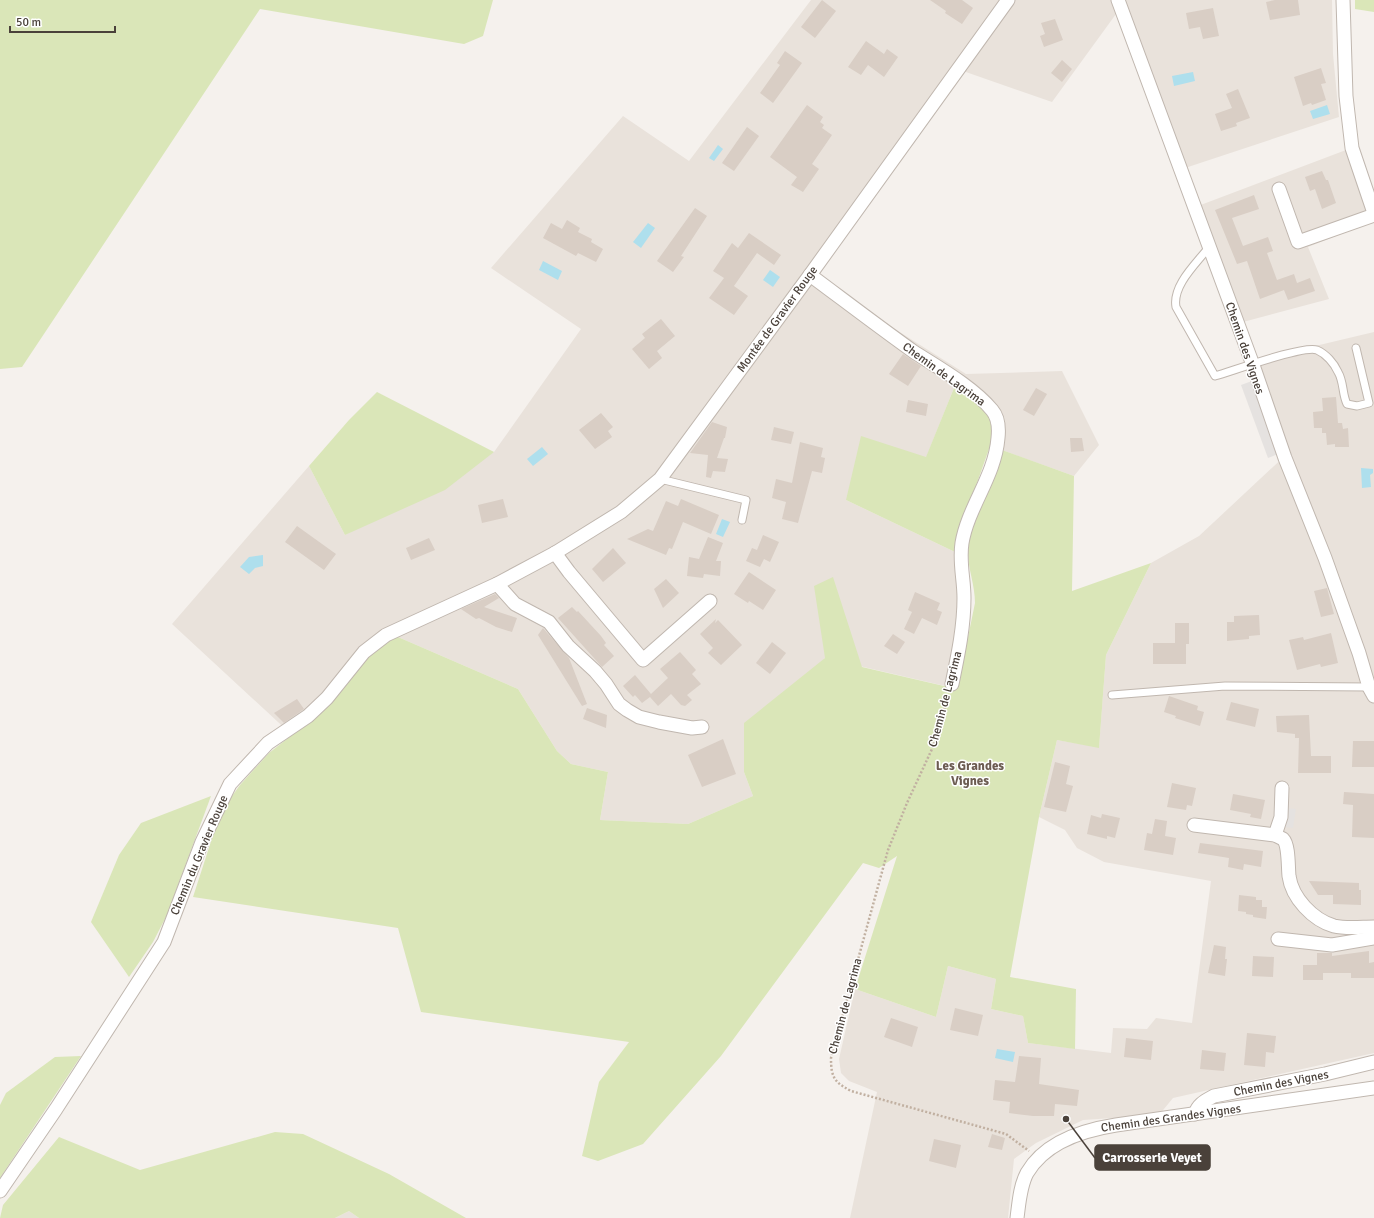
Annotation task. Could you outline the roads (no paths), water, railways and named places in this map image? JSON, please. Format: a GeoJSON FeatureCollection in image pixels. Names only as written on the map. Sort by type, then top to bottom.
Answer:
{"type":"FeatureCollection","features":[{"type":"Feature","properties":{"kind":"street","name":"Montée de Gravier Rouge"},"geometry":{"type":"LineString","coordinates":[[497,584],[555,552],[621,512],[660,479],[810,275],[1008,0]]}},
{"type":"Feature","properties":{"kind":"street","name":"Chemin des Vignes"},"geometry":{"type":"LineString","coordinates":[[1118,0],[1253,365],[1285,458],[1325,558],[1371,691]]}},
{"type":"Feature","properties":{"kind":"street"},"geometry":{"type":"LineString","coordinates":[[1280,189],[1298,242],[1374,214],[1352,148],[1346,96],[1343,0]]}},
{"type":"Feature","properties":{"kind":"street","name":"Chemin de Lagrima"},"geometry":{"type":"LineString","coordinates":[[810,275],[891,335],[972,391],[992,410],[998,425],[998,439],[994,458],[980,496],[966,524],[962,545],[964,617],[952,684]]}},
{"type":"Feature","properties":{"kind":"street"},"geometry":{"type":"LineString","coordinates":[[555,552],[568,572],[642,660],[710,602]]}},
{"type":"Feature","properties":{"kind":"street"},"geometry":{"type":"LineString","coordinates":[[497,584],[515,604],[549,622],[568,646],[595,671],[606,684],[619,704],[627,710],[639,717],[659,722],[692,728],[702,727]]}},
{"type":"Feature","properties":{"kind":"street","name":"Chemin du Gravier Rouge"},"geometry":{"type":"LineString","coordinates":[[0,1191],[56,1109],[164,942],[202,842],[230,784],[268,743],[312,712],[327,698],[364,652],[375,643],[386,635],[408,624],[497,584]]}},
{"type":"Feature","properties":{"kind":"street"},"geometry":{"type":"LineString","coordinates":[[1275,835],[1281,817],[1282,788]]}},
{"type":"Feature","properties":{"kind":"street"},"geometry":{"type":"LineString","coordinates":[[1194,825],[1275,835],[1283,839],[1286,846],[1289,878],[1297,895],[1310,913],[1320,920],[1336,926],[1374,927]]}},
{"type":"Feature","properties":{"kind":"street"},"geometry":{"type":"LineString","coordinates":[[1278,939],[1332,945],[1374,938]]}},
{"type":"Feature","properties":{"kind":"street","name":"Chemin des Vignes"},"geometry":{"type":"LineString","coordinates":[[1195,1114],[1197,1108],[1202,1103],[1214,1096],[1325,1074],[1374,1062]]}},
{"type":"Feature","properties":{"kind":"street","name":"Chemin des Grandes Vignes"},"geometry":{"type":"LineString","coordinates":[[1017,1218],[1022,1188],[1027,1173],[1039,1159],[1058,1144],[1074,1135],[1091,1129],[1374,1088]]}},
{"type":"Feature","properties":{"kind":"lane"},"geometry":{"type":"LineString","coordinates":[[1209,247],[1178,288],[1175,300],[1176,307],[1212,374],[1215,376],[1300,350],[1316,350],[1328,357],[1339,373],[1343,396],[1347,404],[1357,406],[1369,403],[1356,348]]}},
{"type":"Feature","properties":{"kind":"lane"},"geometry":{"type":"LineString","coordinates":[[660,479],[746,500],[742,520]]}},
{"type":"Feature","properties":{"kind":"lane"},"geometry":{"type":"LineString","coordinates":[[1112,695],[1225,686],[1371,691]]}},
{"type":"Feature","properties":{"kind":"water"},"geometry":{"type":"Polygon","coordinates":[[[1193,72],[1195,81],[1174,86],[1172,76],[1193,72]]]}},
{"type":"Feature","properties":{"kind":"water"},"geometry":{"type":"Polygon","coordinates":[[[1327,105],[1330,114],[1313,119],[1310,111],[1327,105]]]}},
{"type":"Feature","properties":{"kind":"water"},"geometry":{"type":"Polygon","coordinates":[[[718,145],[723,149],[714,161],[709,158],[718,145]]]}},
{"type":"Feature","properties":{"kind":"water"},"geometry":{"type":"Polygon","coordinates":[[[648,223],[655,228],[641,248],[633,242],[648,223]]]}},
{"type":"Feature","properties":{"kind":"water"},"geometry":{"type":"Polygon","coordinates":[[[543,261],[562,271],[558,280],[539,270],[543,261]]]}},
{"type":"Feature","properties":{"kind":"water"},"geometry":{"type":"Polygon","coordinates":[[[770,270],[780,277],[773,287],[763,280],[770,270]]]}},
{"type":"Feature","properties":{"kind":"water"},"geometry":{"type":"Polygon","coordinates":[[[542,447],[548,454],[533,466],[527,459],[542,447]]]}},
{"type":"Feature","properties":{"kind":"water"},"geometry":{"type":"Polygon","coordinates":[[[1361,468],[1373,469],[1373,473],[1370,475],[1371,487],[1362,488],[1361,468]]]}},
{"type":"Feature","properties":{"kind":"water"},"geometry":{"type":"Polygon","coordinates":[[[722,519],[730,522],[723,537],[716,534],[722,519]]]}},
{"type":"Feature","properties":{"kind":"water"},"geometry":{"type":"Polygon","coordinates":[[[263,555],[263,566],[255,568],[249,574],[240,567],[249,557],[263,555]]]}},
{"type":"Feature","properties":{"kind":"water"},"geometry":{"type":"Polygon","coordinates":[[[997,1049],[1015,1052],[1013,1062],[995,1058],[997,1049]]]}},
{"type":"Feature","properties":{"kind":"place","name":"Carrosserie Veyet"},"geometry":{"type":"Point","coordinates":[1066,1119]}},
{"type":"Feature","properties":{"kind":"district","name":"Les Grandes Vignes"},"geometry":{"type":"Point","coordinates":[970,772]}}]}
